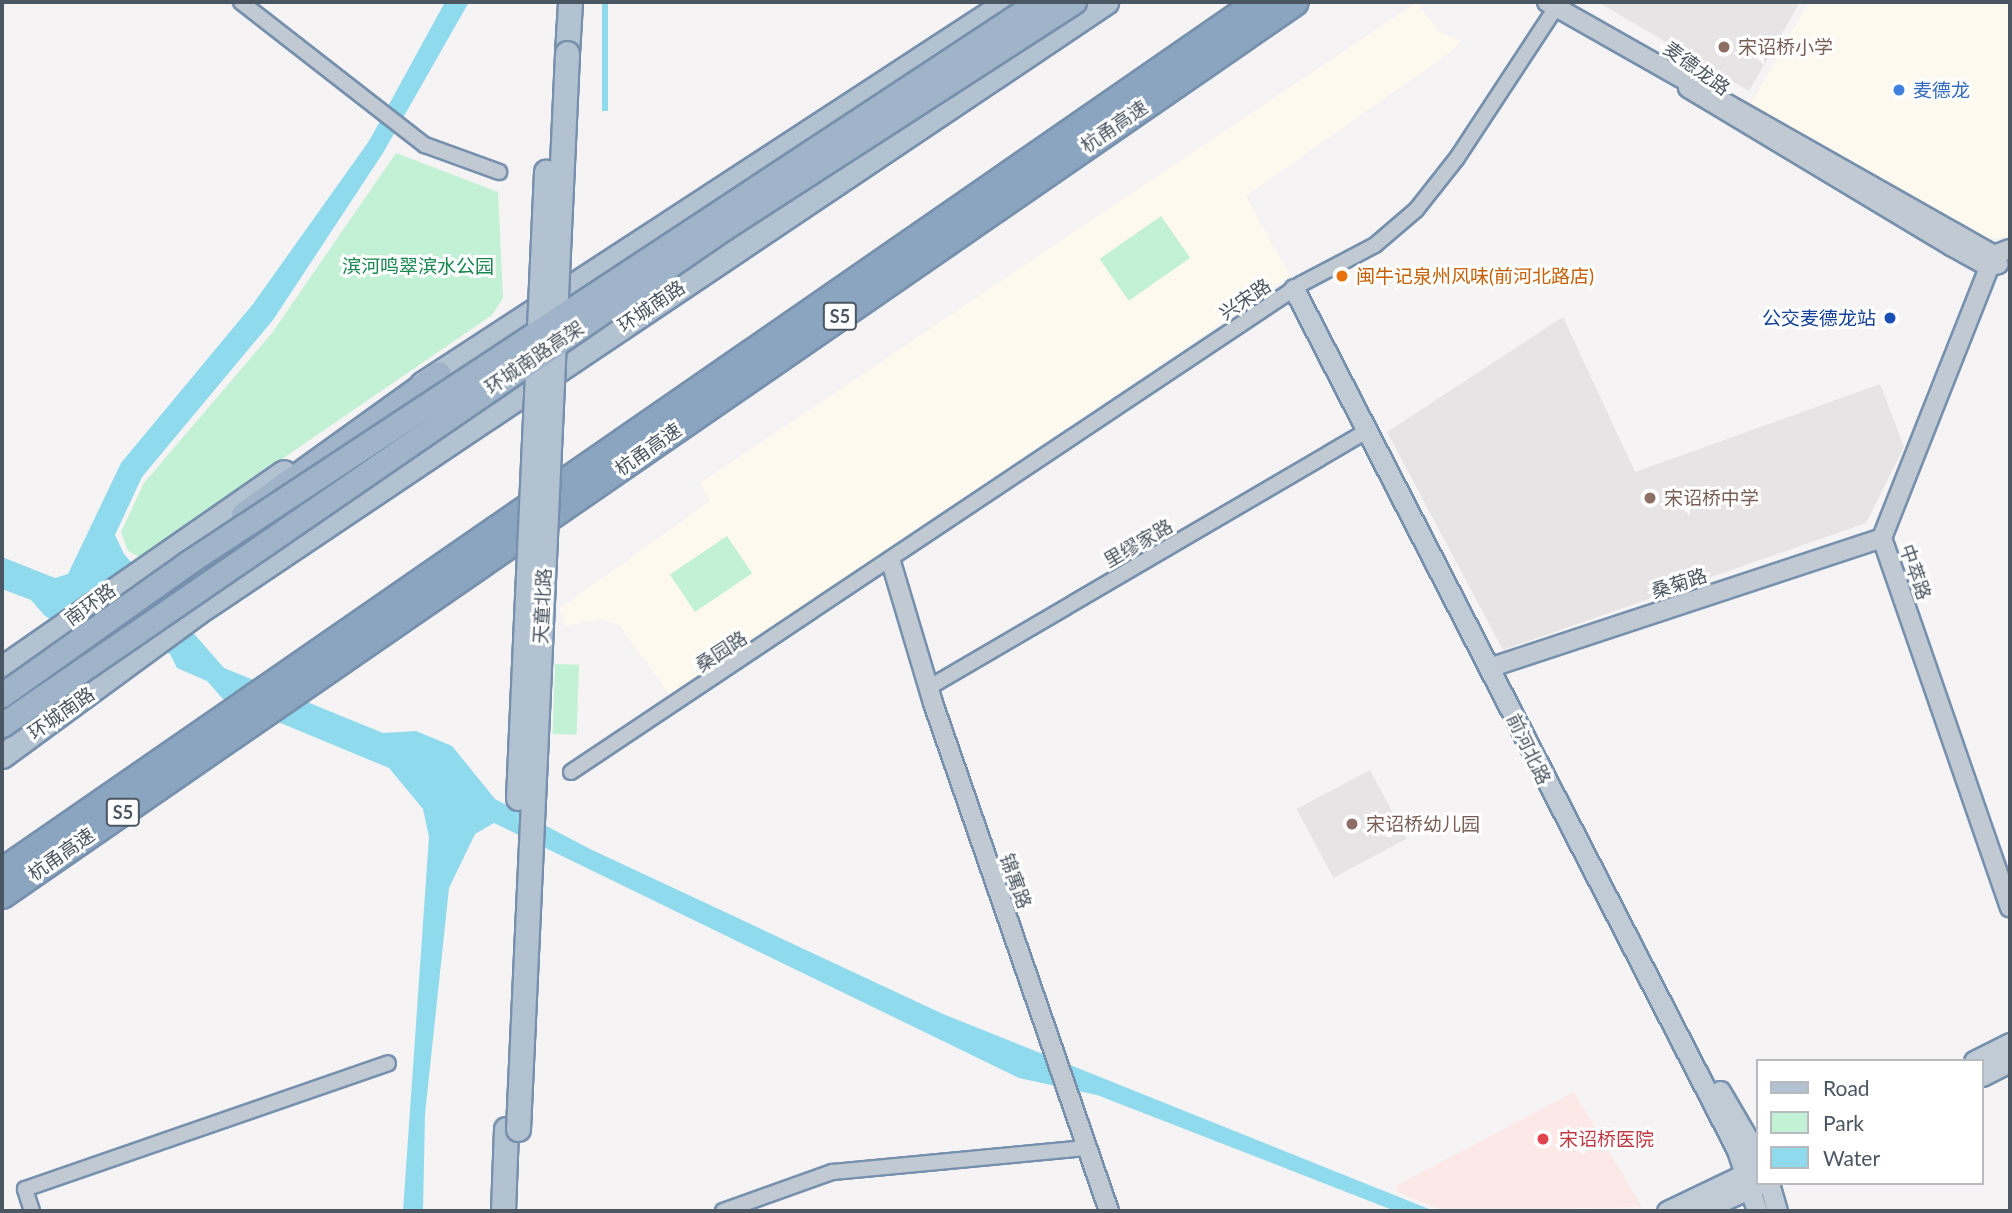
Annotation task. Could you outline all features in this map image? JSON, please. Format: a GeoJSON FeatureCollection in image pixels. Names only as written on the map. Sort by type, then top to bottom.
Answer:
{"type":"FeatureCollection","features":[{"type":"Feature","properties":{"kind":"highway","name":"环城南路高架"},"geometry":{"type":"LineString","coordinates":[[2,695],[201,555],[1038,2]]}},
{"type":"Feature","properties":{"kind":"highway","name":"环城南路高架"},"geometry":{"type":"LineString","coordinates":[[2,725],[724,228],[1074,2]]}},
{"type":"Feature","properties":{"kind":"highway","name":"杭甬高速"},"geometry":{"type":"LineString","coordinates":[[302,677],[1259,2]]}},
{"type":"Feature","properties":{"kind":"highway","name":"杭甬高速"},"geometry":{"type":"LineString","coordinates":[[2,872],[236,722],[1295,2]]}},
{"type":"Feature","properties":{"kind":"highway"},"geometry":{"type":"LineString","coordinates":[[2,688],[439,373]]}},
{"type":"Feature","properties":{"kind":"highway","name":"杭甬高速"},"geometry":{"type":"LineString","coordinates":[[2,895],[236,722]]}},
{"type":"Feature","properties":{"kind":"main road","name":"天童北路"},"geometry":{"type":"LineString","coordinates":[[503,1211],[512,1129],[560,53],[555,2]]}},
{"type":"Feature","properties":{"kind":"main road","name":"天童北路"},"geometry":{"type":"LineString","coordinates":[[560,53],[570,2]]}},
{"type":"Feature","properties":{"kind":"main road"},"geometry":{"type":"LineString","coordinates":[[439,373],[1007,2]]}},
{"type":"Feature","properties":{"kind":"main road","name":"环城南路"},"geometry":{"type":"LineString","coordinates":[[2,756],[198,612],[1106,2]]}},
{"type":"Feature","properties":{"kind":"main road","name":"前河北路"},"geometry":{"type":"LineString","coordinates":[[1297,286],[1367,430],[1634,936],[1756,1152]]}},
{"type":"Feature","properties":{"kind":"main road","name":"前河北路"},"geometry":{"type":"LineString","coordinates":[[1297,286],[1756,1177]]}},
{"type":"Feature","properties":{"kind":"main road","name":"南环路"},"geometry":{"type":"LineString","coordinates":[[2,668],[178,540],[439,373]]}},
{"type":"Feature","properties":{"kind":"main road"},"geometry":{"type":"LineString","coordinates":[[1978,1059],[2010,1043]]}},
{"type":"Feature","properties":{"kind":"main road"},"geometry":{"type":"LineString","coordinates":[[1984,1075],[2010,1062]]}},
{"type":"Feature","properties":{"kind":"main road","name":"天童北路"},"geometry":{"type":"LineString","coordinates":[[512,1129],[515,1211]]}},
{"type":"Feature","properties":{"kind":"main road"},"geometry":{"type":"LineString","coordinates":[[1667,1211],[1756,1179]]}},
{"type":"Feature","properties":{"kind":"main road"},"geometry":{"type":"LineString","coordinates":[[1700,1211],[1756,1180]]}},
{"type":"Feature","properties":{"kind":"main road","name":"前河北路"},"geometry":{"type":"LineString","coordinates":[[1757,1185],[1757,1211]]}},
{"type":"Feature","properties":{"kind":"main road","name":"前河北路"},"geometry":{"type":"LineString","coordinates":[[1761,1185],[1777,1211]]}},
{"type":"Feature","properties":{"kind":"street"},"geometry":{"type":"LineString","coordinates":[[241,2],[425,145],[499,172]]}},
{"type":"Feature","properties":{"kind":"street","name":"麦德龙路"},"geometry":{"type":"LineString","coordinates":[[1552,4],[2001,258]]}},
{"type":"Feature","properties":{"kind":"street","name":"兴宋路"},"geometry":{"type":"LineString","coordinates":[[891,562],[1297,286],[1375,245],[1416,210],[1552,4]]}},
{"type":"Feature","properties":{"kind":"street","name":"中萃路"},"geometry":{"type":"LineString","coordinates":[[2001,258],[1882,538],[2010,907]]}},
{"type":"Feature","properties":{"kind":"street","name":"里缪家路"},"geometry":{"type":"LineString","coordinates":[[928,688],[1367,430]]}},
{"type":"Feature","properties":{"kind":"street","name":"桑菊路"},"geometry":{"type":"LineString","coordinates":[[1493,667],[1882,538]]}},
{"type":"Feature","properties":{"kind":"street","name":"锦寓路"},"geometry":{"type":"LineString","coordinates":[[891,562],[928,688],[1110,1211]]}},
{"type":"Feature","properties":{"kind":"street","name":"桑园路"},"geometry":{"type":"LineString","coordinates":[[571,772],[891,562]]}},
{"type":"Feature","properties":{"kind":"street"},"geometry":{"type":"LineString","coordinates":[[32,1211],[24,1189],[388,1063]]}},
{"type":"Feature","properties":{"kind":"street"},"geometry":{"type":"LineString","coordinates":[[723,1211],[832,1172],[1087,1148]]}},
{"type":"Feature","properties":{"kind":"shaded area"},"geometry":{"type":"Polygon","coordinates":[[[1417,2],[1439,32],[1461,41],[1452,51],[1246,196],[1290,276],[671,696],[619,625],[602,619],[566,626],[559,609],[710,501],[700,483],[1417,2]]]}},
{"type":"Feature","properties":{"kind":"shaded area","name":"宋诏桥小学"},"geometry":{"type":"Polygon","coordinates":[[[1598,2],[1800,2],[1749,91],[1598,2]]]}},
{"type":"Feature","properties":{"kind":"shaded area","name":"麦德龙"},"geometry":{"type":"Polygon","coordinates":[[[1809,2],[2010,2],[2010,237],[1981,239],[1751,104],[1809,2]]]}},
{"type":"Feature","properties":{"kind":"shaded area","name":"宋诏桥中学"},"geometry":{"type":"Polygon","coordinates":[[[1563,317],[1635,472],[1880,384],[1904,447],[1866,523],[1503,650],[1387,432],[1563,317]]]}},
{"type":"Feature","properties":{"kind":"shaded area","name":"宋诏桥幼儿园"},"geometry":{"type":"Polygon","coordinates":[[[1370,770],[1407,839],[1333,878],[1297,809],[1370,770]]]}},
{"type":"Feature","properties":{"kind":"shaded area","name":"宋诏桥医院"},"geometry":{"type":"Polygon","coordinates":[[[1574,1092],[1642,1207],[1444,1211],[1398,1192],[1396,1186],[1574,1092]]]}},
{"type":"Feature","properties":{"kind":"green space","name":"滨河鸣翠滨水公园"},"geometry":{"type":"Polygon","coordinates":[[[396,153],[498,192],[503,298],[492,315],[139,557],[128,551],[121,532],[144,483],[272,333],[396,153]]]}},
{"type":"Feature","properties":{"kind":"green space"},"geometry":{"type":"Polygon","coordinates":[[[1161,216],[1190,258],[1129,301],[1100,259],[1161,216]]]}},
{"type":"Feature","properties":{"kind":"green space"},"geometry":{"type":"Polygon","coordinates":[[[727,536],[752,573],[695,612],[670,575],[727,536]]]}},
{"type":"Feature","properties":{"kind":"green space"},"geometry":{"type":"Polygon","coordinates":[[[555,664],[579,665],[577,735],[553,734],[555,664]]]}},
{"type":"Feature","properties":{"kind":"water"},"geometry":{"type":"Polygon","coordinates":[[[445,2],[469,2],[383,153],[273,320],[142,477],[115,535],[124,554],[224,668],[383,733],[416,731],[452,746],[495,799],[590,849],[943,1014],[1434,1211],[1395,1211],[1097,1095],[1019,1078],[494,823],[475,834],[449,888],[425,1114],[423,1211],[403,1211],[429,837],[423,809],[389,768],[223,699],[207,681],[177,668],[170,654],[97,613],[56,622],[45,616],[31,600],[2,589],[2,557],[55,578],[68,574],[121,463],[253,304],[369,141],[445,2]]]}},
{"type":"Feature","properties":{"kind":"water"},"geometry":{"type":"Polygon","coordinates":[[[602,2],[608,2],[608,111],[602,111],[602,2]]]}},
{"type":"Feature","properties":{"kind":"place","name":"宋诏桥小学"},"geometry":{"type":"Point","coordinates":[1724,47]}},
{"type":"Feature","properties":{"kind":"place","name":"麦德龙"},"geometry":{"type":"Point","coordinates":[1899,90]}},
{"type":"Feature","properties":{"kind":"place","name":"闽牛记泉州风味(前河北路店)"},"geometry":{"type":"Point","coordinates":[1342,276]}},
{"type":"Feature","properties":{"kind":"place","name":"公交麦德龙站"},"geometry":{"type":"Point","coordinates":[1890,318]}},
{"type":"Feature","properties":{"kind":"place","name":"宋诏桥中学"},"geometry":{"type":"Point","coordinates":[1650,498]}},
{"type":"Feature","properties":{"kind":"place","name":"宋诏桥幼儿园"},"geometry":{"type":"Point","coordinates":[1352,824]}},
{"type":"Feature","properties":{"kind":"place","name":"宋诏桥医院"},"geometry":{"type":"Point","coordinates":[1543,1139]}}]}
